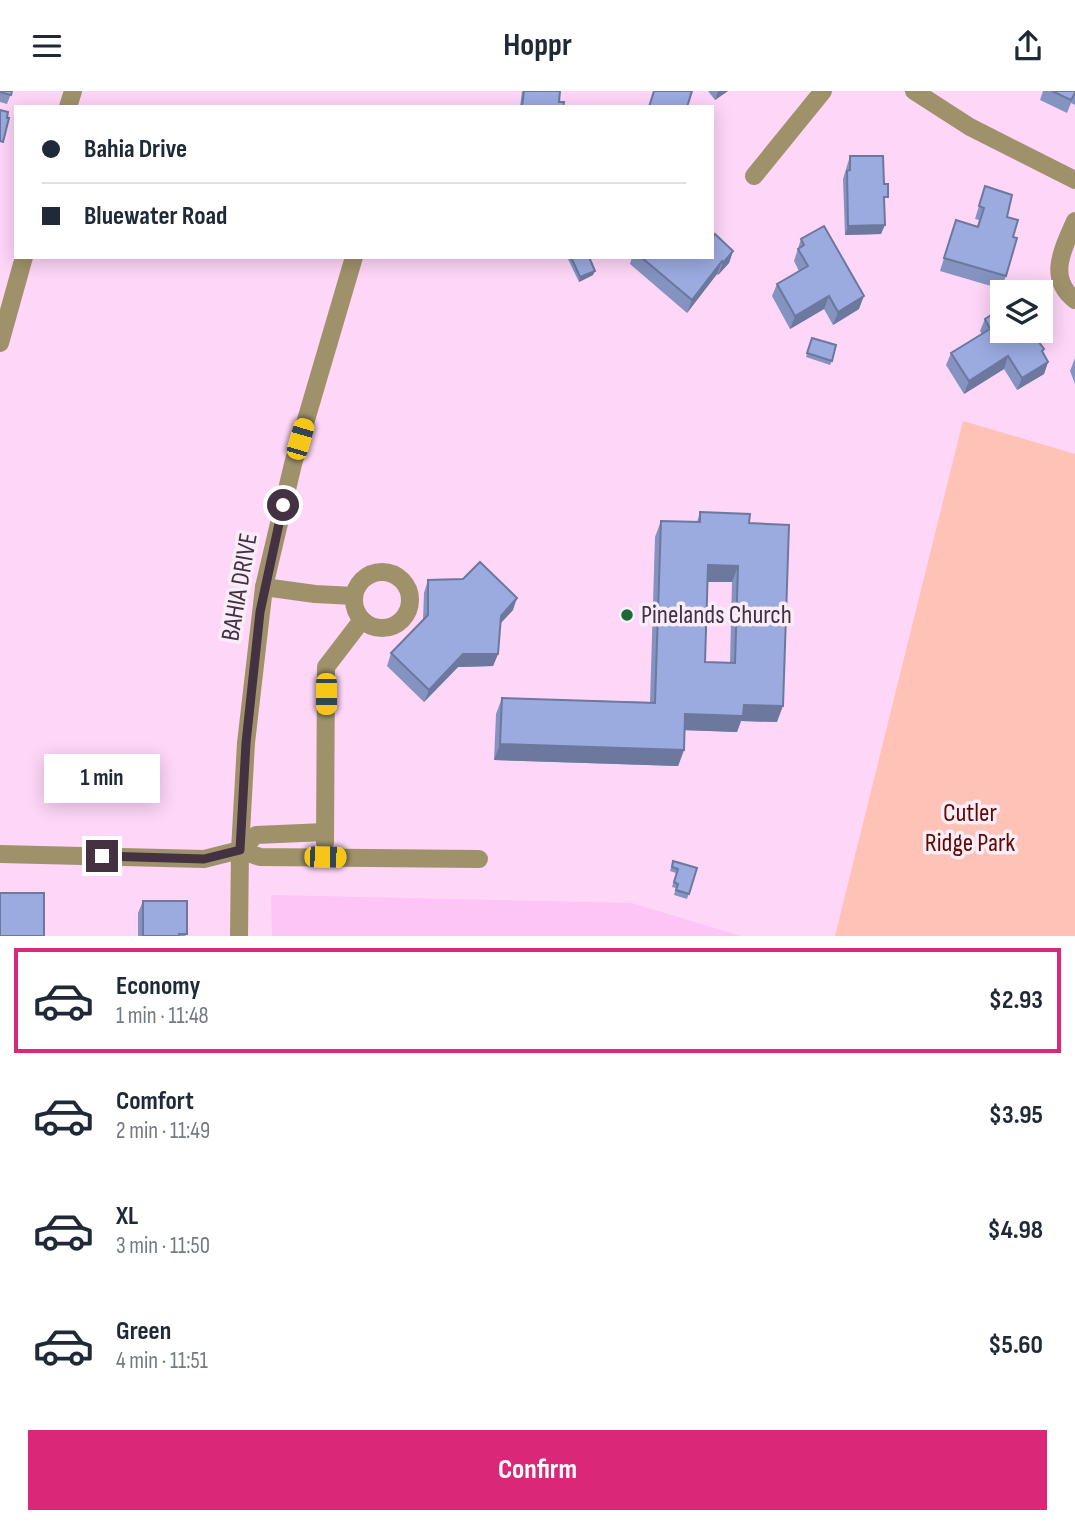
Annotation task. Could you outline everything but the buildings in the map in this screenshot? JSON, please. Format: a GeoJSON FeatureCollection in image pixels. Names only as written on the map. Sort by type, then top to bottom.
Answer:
{"type":"FeatureCollection","features":[{"type":"Feature","properties":{"kind":"street"},"geometry":{"type":"LineString","coordinates":[[754,176],[823,91]]}},
{"type":"Feature","properties":{"kind":"street"},"geometry":{"type":"LineString","coordinates":[[914,91],[970,127],[1075,180]]}},
{"type":"Feature","properties":{"kind":"street"},"geometry":{"type":"LineString","coordinates":[[1075,221],[1058,270],[1064,287],[1075,300]]}},
{"type":"Feature","properties":{"kind":"street"},"geometry":{"type":"LineString","coordinates":[[0,343],[23,259]]}},
{"type":"Feature","properties":{"kind":"street","name":"BAHIA DRIVE"},"geometry":{"type":"LineString","coordinates":[[239,936],[240,850],[246,743],[264,587],[291,474],[353,259]]}},
{"type":"Feature","properties":{"kind":"street"},"geometry":{"type":"LineString","coordinates":[[379,572],[397,577],[408,591],[410,601],[408,610],[396,624],[378,628],[362,620],[354,605],[354,596],[362,579],[379,572]]}},
{"type":"Feature","properties":{"kind":"street"},"geometry":{"type":"LineString","coordinates":[[264,587],[354,596]]}},
{"type":"Feature","properties":{"kind":"street"},"geometry":{"type":"LineString","coordinates":[[325,857],[326,667],[362,620]]}},
{"type":"Feature","properties":{"kind":"street"},"geometry":{"type":"LineString","coordinates":[[0,854],[204,859],[240,850],[256,835],[325,832]]}},
{"type":"Feature","properties":{"kind":"street"},"geometry":{"type":"LineString","coordinates":[[240,850],[260,857],[480,859]]}},
{"type":"Feature","properties":{"kind":"shaded area"},"geometry":{"type":"Polygon","coordinates":[[[271,895],[632,903],[741,936],[272,936],[271,895]]]}},
{"type":"Feature","properties":{"kind":"green space","name":"Cutler Ridge Park"},"geometry":{"type":"Polygon","coordinates":[[[963,421],[1075,454],[1075,936],[835,936],[963,421]]]}},
{"type":"Feature","properties":{"kind":"place","name":"Pinelands Church"},"geometry":{"type":"Point","coordinates":[627,615]}},
{"type":"Feature","properties":{"kind":"route"},"geometry":{"type":"LineString","coordinates":[[102,856],[204,859],[240,850],[246,743],[260,612],[283,505]]}}]}
